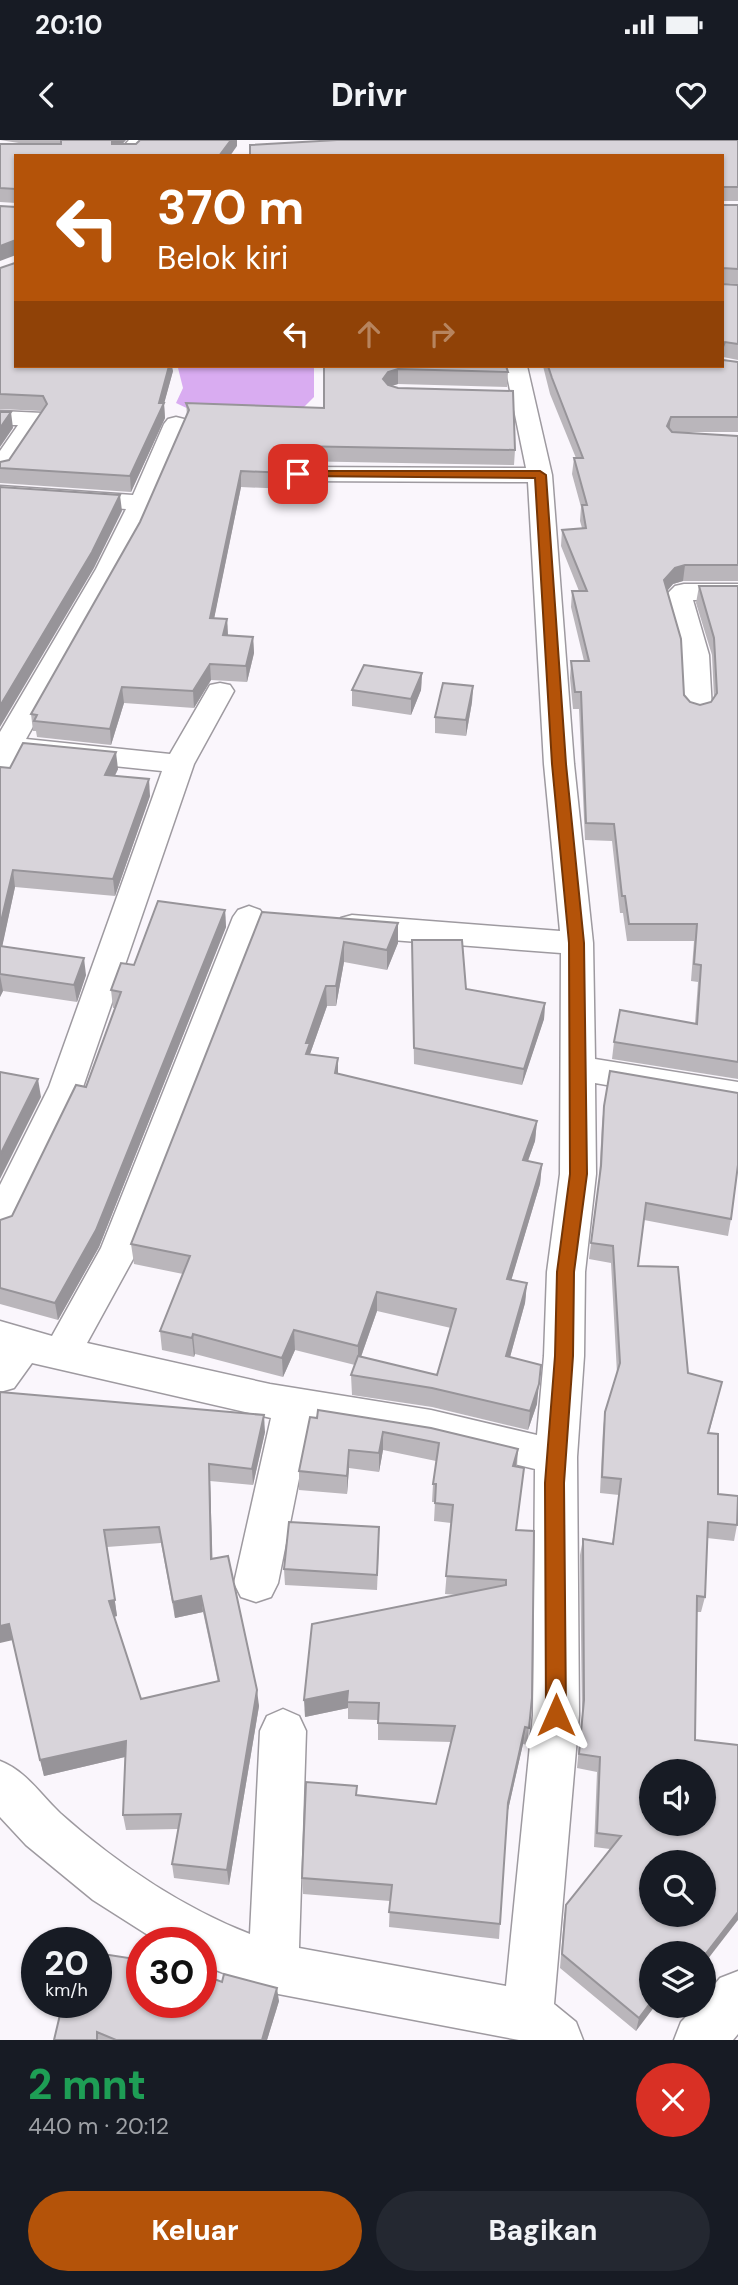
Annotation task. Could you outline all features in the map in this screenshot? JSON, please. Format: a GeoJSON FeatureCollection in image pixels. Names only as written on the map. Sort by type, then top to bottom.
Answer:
{"type":"FeatureCollection","features":[{"type":"Feature","properties":{"kind":"street"},"geometry":{"type":"LineString","coordinates":[[126,154],[140,140]]}},
{"type":"Feature","properties":{"kind":"street"},"geometry":{"type":"LineString","coordinates":[[0,1783],[43,1829],[110,1883],[197,1938],[273,1968],[543,2028],[556,1715],[555,1457],[564,1356],[565,1272],[578,1174],[577,943],[559,764],[540,475],[533,434],[511,386]]}},
{"type":"Feature","properties":{"kind":"street"},"geometry":{"type":"LineString","coordinates":[[0,418],[35,418],[0,470]]}},
{"type":"Feature","properties":{"kind":"street"},"geometry":{"type":"LineString","coordinates":[[176,425],[103,585],[40,684],[2,751],[179,764]]}},
{"type":"Feature","properties":{"kind":"street"},"geometry":{"type":"LineString","coordinates":[[298,474],[540,475]]}},
{"type":"Feature","properties":{"kind":"street"},"geometry":{"type":"LineString","coordinates":[[0,492],[142,503]]}},
{"type":"Feature","properties":{"kind":"street"},"geometry":{"type":"LineString","coordinates":[[698,710],[695,655],[678,596],[684,592],[738,592]]}},
{"type":"Feature","properties":{"kind":"street"},"geometry":{"type":"LineString","coordinates":[[0,1222],[66,1087],[142,904],[179,764],[220,691]]}},
{"type":"Feature","properties":{"kind":"street"},"geometry":{"type":"LineString","coordinates":[[62,1353],[119,1250],[248,917]]}},
{"type":"Feature","properties":{"kind":"street"},"geometry":{"type":"LineString","coordinates":[[326,924],[577,943]]}},
{"type":"Feature","properties":{"kind":"street"},"geometry":{"type":"LineString","coordinates":[[577,1068],[738,1095]]}},
{"type":"Feature","properties":{"kind":"street"},"geometry":{"type":"LineString","coordinates":[[8,1352],[62,1353],[199,1386],[431,1427],[555,1457]]}},
{"type":"Feature","properties":{"kind":"street"},"geometry":{"type":"LineString","coordinates":[[256,1583],[294,1404]]}},
{"type":"Feature","properties":{"kind":"street"},"geometry":{"type":"LineString","coordinates":[[273,1968],[283,1731]]}},
{"type":"Feature","properties":{"kind":"street"},"geometry":{"type":"LineString","coordinates":[[699,2040],[738,1996]]}},
{"type":"Feature","properties":{"kind":"shaded area"},"geometry":{"type":"Polygon","coordinates":[[[178,368],[314,368],[314,397],[297,414],[195,412],[176,403],[183,388],[178,368]]]}},
{"type":"Feature","properties":{"kind":"building"},"geometry":{"type":"Polygon","coordinates":[[[61,140],[112,140],[112,144],[136,144],[140,140],[231,140],[220,154],[14,154],[14,189],[0,188],[0,144],[61,144],[61,140]]]}},
{"type":"Feature","properties":{"kind":"building"},"geometry":{"type":"Polygon","coordinates":[[[337,140],[738,140],[738,187],[724,187],[724,154],[250,154],[250,145],[337,140]]]}},
{"type":"Feature","properties":{"kind":"building"},"geometry":{"type":"Polygon","coordinates":[[[724,205],[738,205],[738,269],[724,268],[724,205]]]}},
{"type":"Feature","properties":{"kind":"building"},"geometry":{"type":"Polygon","coordinates":[[[0,206],[14,207],[14,241],[0,246],[0,206]]]}},
{"type":"Feature","properties":{"kind":"building"},"geometry":{"type":"Polygon","coordinates":[[[14,263],[14,368],[168,368],[159,403],[164,403],[130,476],[0,468],[0,462],[9,460],[47,404],[43,396],[0,394],[0,268],[14,263]]]}},
{"type":"Feature","properties":{"kind":"building"},"geometry":{"type":"Polygon","coordinates":[[[724,284],[738,285],[738,344],[725,342],[724,344],[724,284]]]}},
{"type":"Feature","properties":{"kind":"building"},"geometry":{"type":"Polygon","coordinates":[[[724,360],[738,362],[738,417],[671,417],[667,426],[672,432],[738,436],[738,565],[685,565],[675,568],[664,580],[681,639],[684,695],[690,702],[700,705],[711,702],[717,693],[714,638],[699,586],[738,586],[738,1062],[614,1042],[620,1010],[697,1024],[701,965],[694,964],[697,924],[629,924],[625,896],[622,896],[614,824],[586,823],[581,692],[575,692],[571,661],[589,661],[572,591],[587,591],[562,530],[586,528],[582,505],[587,505],[574,458],[583,458],[549,368],[724,368],[724,360]]]}},
{"type":"Feature","properties":{"kind":"building"},"geometry":{"type":"Polygon","coordinates":[[[324,368],[507,368],[508,372],[398,369],[388,372],[383,379],[388,385],[398,388],[513,391],[515,450],[293,446],[283,457],[289,466],[288,473],[241,471],[210,618],[227,619],[223,635],[253,637],[246,666],[210,664],[193,691],[122,687],[110,729],[34,721],[37,715],[31,714],[140,522],[189,410],[186,403],[324,408],[324,368]]]}},
{"type":"Feature","properties":{"kind":"building"},"geometry":{"type":"Polygon","coordinates":[[[0,412],[11,412],[0,428],[0,412]]]}},
{"type":"Feature","properties":{"kind":"building"},"geometry":{"type":"Polygon","coordinates":[[[0,487],[120,495],[92,552],[0,706],[0,487]]]}},
{"type":"Feature","properties":{"kind":"building"},"geometry":{"type":"Polygon","coordinates":[[[364,665],[422,673],[411,699],[352,690],[364,665]]]}},
{"type":"Feature","properties":{"kind":"building"},"geometry":{"type":"Polygon","coordinates":[[[443,683],[473,686],[466,720],[435,717],[443,683]]]}},
{"type":"Feature","properties":{"kind":"building"},"geometry":{"type":"Polygon","coordinates":[[[23,743],[116,752],[105,775],[149,779],[113,879],[13,870],[0,926],[0,767],[10,768],[23,743]]]}},
{"type":"Feature","properties":{"kind":"building"},"geometry":{"type":"Polygon","coordinates":[[[158,901],[225,910],[96,1230],[55,1303],[0,1288],[0,1220],[12,1216],[76,1085],[86,1087],[121,992],[111,990],[121,963],[134,965],[158,901]]]}},
{"type":"Feature","properties":{"kind":"building"},"geometry":{"type":"Polygon","coordinates":[[[262,912],[398,923],[387,950],[344,942],[336,986],[326,986],[306,1043],[310,1043],[306,1054],[338,1058],[335,1073],[537,1121],[523,1160],[542,1164],[507,1279],[527,1283],[506,1356],[541,1365],[539,1384],[530,1411],[432,1388],[351,1375],[358,1356],[437,1375],[456,1309],[377,1292],[358,1346],[294,1330],[282,1358],[193,1334],[192,1338],[160,1331],[190,1256],[131,1244],[262,912]]]}},
{"type":"Feature","properties":{"kind":"building"},"geometry":{"type":"Polygon","coordinates":[[[412,940],[462,940],[466,989],[545,1003],[524,1069],[414,1048],[412,940]]]}},
{"type":"Feature","properties":{"kind":"building"},"geometry":{"type":"Polygon","coordinates":[[[0,946],[84,958],[74,985],[0,974],[0,946]]]}},
{"type":"Feature","properties":{"kind":"building"},"geometry":{"type":"Polygon","coordinates":[[[610,1071],[738,1093],[738,1165],[731,1219],[646,1203],[638,1266],[678,1267],[688,1373],[722,1382],[708,1433],[718,1434],[718,1494],[738,1496],[737,1525],[708,1522],[705,1597],[697,1596],[695,1740],[738,1745],[738,1912],[716,1941],[639,1941],[639,2018],[562,1954],[566,1905],[621,1836],[597,1833],[600,1757],[579,1754],[584,1700],[583,1539],[613,1544],[621,1479],[602,1477],[605,1412],[620,1363],[613,1246],[591,1243],[601,1166],[604,1106],[610,1071]]]}},
{"type":"Feature","properties":{"kind":"building"},"geometry":{"type":"Polygon","coordinates":[[[0,1072],[38,1079],[0,1155],[0,1072]]]}},
{"type":"Feature","properties":{"kind":"building"},"geometry":{"type":"Polygon","coordinates":[[[0,1392],[264,1415],[252,1469],[209,1464],[211,1559],[228,1556],[257,1690],[227,1870],[172,1864],[181,1814],[123,1815],[126,1741],[40,1760],[9,1624],[0,1626],[0,1392]],[[159,1527],[104,1530],[115,1600],[109,1601],[141,1699],[219,1681],[201,1596],[173,1602],[159,1527]]]}},
{"type":"Feature","properties":{"kind":"building"},"geometry":{"type":"Polygon","coordinates":[[[318,1410],[431,1428],[518,1449],[513,1466],[524,1468],[516,1530],[534,1531],[532,1698],[529,1728],[525,1727],[508,1803],[500,1924],[389,1912],[392,1885],[302,1878],[306,1782],[357,1786],[356,1795],[436,1804],[455,1726],[378,1723],[379,1703],[347,1702],[348,1691],[304,1700],[312,1624],[506,1585],[506,1580],[446,1576],[453,1505],[435,1503],[436,1484],[433,1484],[439,1443],[383,1432],[379,1453],[349,1450],[347,1476],[299,1471],[310,1417],[317,1418],[318,1410]]]}},
{"type":"Feature","properties":{"kind":"building"},"geometry":{"type":"Polygon","coordinates":[[[289,1522],[379,1527],[377,1575],[284,1569],[289,1522]]]}},
{"type":"Feature","properties":{"kind":"building"},"geometry":{"type":"Polygon","coordinates":[[[112,1955],[126,1958],[126,2018],[217,2018],[217,1980],[222,1982],[224,1974],[277,1988],[262,2040],[116,2040],[97,2032],[97,2040],[54,2040],[59,2018],[112,2018],[112,1955]]]}},
{"type":"Feature","properties":{"kind":"route"},"geometry":{"type":"LineString","coordinates":[[298,474],[540,475],[559,764],[577,943],[578,1174],[565,1272],[564,1356],[554,1483],[556,1715]]}}]}
